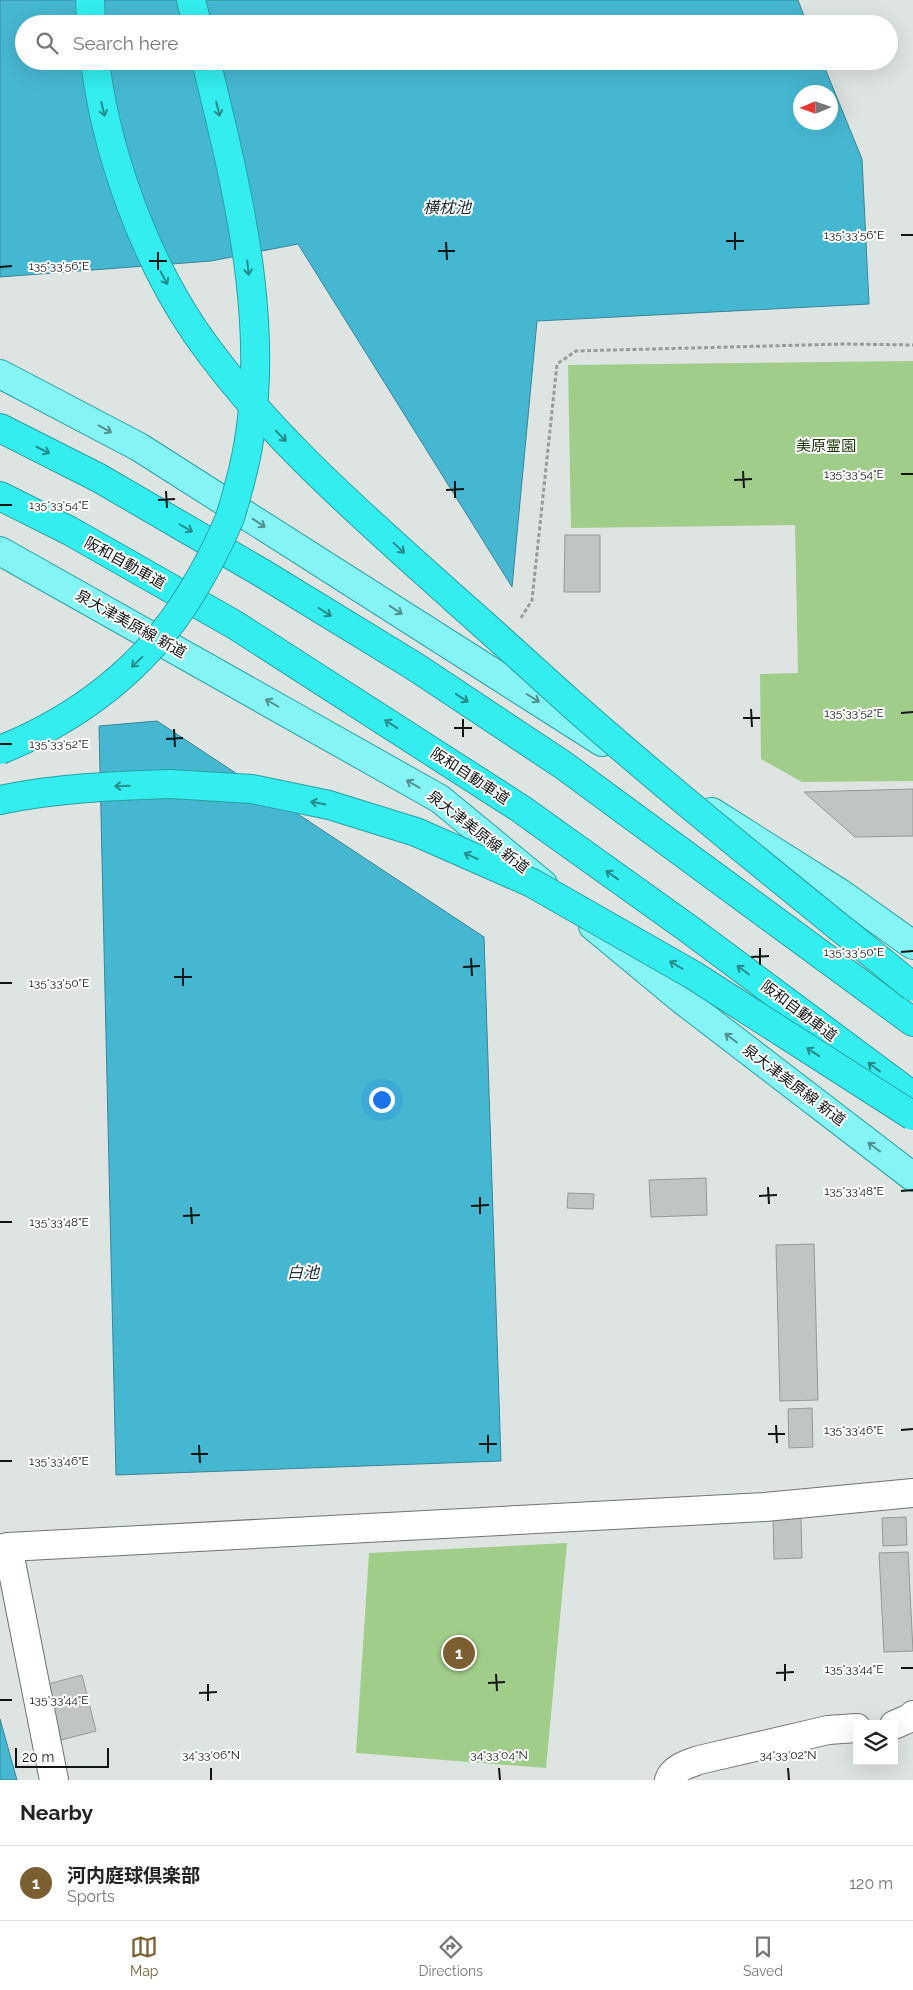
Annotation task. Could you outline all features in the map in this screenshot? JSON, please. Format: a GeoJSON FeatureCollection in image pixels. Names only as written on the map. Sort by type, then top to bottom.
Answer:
{"type":"FeatureCollection","features":[{"type":"Feature","properties":{"kind":"highway"},"geometry":{"type":"LineString","coordinates":[[90,0],[90,15]]}},
{"type":"Feature","properties":{"kind":"highway"},"geometry":{"type":"LineString","coordinates":[[191,0],[195,15]]}},
{"type":"Feature","properties":{"kind":"highway"},"geometry":{"type":"LineString","coordinates":[[96,70],[98,90],[115,157],[136,218],[164,278],[195,332],[230,377],[280,435],[408,557],[577,708],[756,860],[913,987]]}},
{"type":"Feature","properties":{"kind":"highway"},"geometry":{"type":"LineString","coordinates":[[0,750],[26,739],[69,715],[111,686],[148,652],[183,606],[207,568],[229,519],[244,468],[250,434],[254,396],[254,336],[243,223],[208,70]]}},
{"type":"Feature","properties":{"kind":"highway"},"geometry":{"type":"LineString","coordinates":[[0,428],[99,478],[262,573],[414,666],[563,765],[913,1022]]}},
{"type":"Feature","properties":{"kind":"highway","name":"阪和自動車道"},"geometry":{"type":"LineString","coordinates":[[0,496],[70,531],[235,625],[480,782],[521,809],[686,927],[913,1096]]}},
{"type":"Feature","properties":{"kind":"highway"},"geometry":{"type":"LineString","coordinates":[[0,800],[29,794],[98,786],[170,784],[252,790],[329,805],[416,832],[532,883],[668,961],[913,1116]]}},
{"type":"Feature","properties":{"kind":"main road"},"geometry":{"type":"LineString","coordinates":[[0,374],[140,447],[840,893],[913,945]]}},
{"type":"Feature","properties":{"kind":"main road","name":"泉大津美原線 新道"},"geometry":{"type":"LineString","coordinates":[[0,551],[440,799],[681,999],[913,1177]]}},
{"type":"Feature","properties":{"kind":"street"},"geometry":{"type":"LineString","coordinates":[[54,1780],[4,1548],[755,1508],[913,1492]]}},
{"type":"Feature","properties":{"kind":"street"},"geometry":{"type":"LineString","coordinates":[[898,1723],[913,1715]]}},
{"type":"Feature","properties":{"kind":"street"},"geometry":{"type":"LineString","coordinates":[[669,1780],[670,1776],[680,1767],[699,1760],[828,1730],[853,1728]]}},
{"type":"Feature","properties":{"kind":"path"},"geometry":{"type":"LineString","coordinates":[[518,624],[532,600],[557,364],[576,351],[844,344],[913,345]]}},
{"type":"Feature","properties":{"kind":"green space","name":"美原霊園"},"geometry":{"type":"Polygon","coordinates":[[[913,361],[913,781],[802,782],[761,759],[760,674],[798,673],[795,525],[571,528],[568,365],[913,361]]]}},
{"type":"Feature","properties":{"kind":"green space"},"geometry":{"type":"Polygon","coordinates":[[[567,1543],[546,1768],[356,1753],[369,1553],[567,1543]]]}},
{"type":"Feature","properties":{"kind":"water","name":"横枕池"},"geometry":{"type":"Polygon","coordinates":[[[0,0],[798,0],[804,15],[15,15],[15,70],[826,70],[832,85],[793,85],[793,130],[838,130],[838,100],[862,159],[869,304],[537,321],[512,587],[298,244],[211,261],[0,277],[0,0]]]}},
{"type":"Feature","properties":{"kind":"water","name":"白池"},"geometry":{"type":"Polygon","coordinates":[[[157,721],[484,937],[501,1461],[116,1475],[99,726],[157,721]]]}},
{"type":"Feature","properties":{"kind":"water"},"geometry":{"type":"Polygon","coordinates":[[[0,1719],[17,1780],[0,1780],[0,1719]]]}},
{"type":"Feature","properties":{"kind":"building"},"geometry":{"type":"Polygon","coordinates":[[[565,535],[600,535],[600,592],[564,592],[565,535]]]}},
{"type":"Feature","properties":{"kind":"building"},"geometry":{"type":"Polygon","coordinates":[[[913,789],[913,836],[855,837],[804,792],[913,789]]]}},
{"type":"Feature","properties":{"kind":"building"},"geometry":{"type":"Polygon","coordinates":[[[706,1178],[707,1215],[651,1217],[649,1180],[706,1178]]]}},
{"type":"Feature","properties":{"kind":"building"},"geometry":{"type":"Polygon","coordinates":[[[568,1193],[594,1194],[593,1209],[567,1208],[568,1193]]]}},
{"type":"Feature","properties":{"kind":"building"},"geometry":{"type":"Polygon","coordinates":[[[814,1244],[818,1400],[780,1401],[776,1245],[814,1244]]]}},
{"type":"Feature","properties":{"kind":"building"},"geometry":{"type":"Polygon","coordinates":[[[812,1408],[813,1447],[789,1448],[788,1409],[812,1408]]]}},
{"type":"Feature","properties":{"kind":"building"},"geometry":{"type":"Polygon","coordinates":[[[906,1517],[907,1545],[883,1546],[882,1518],[906,1517]]]}},
{"type":"Feature","properties":{"kind":"building"},"geometry":{"type":"Polygon","coordinates":[[[801,1518],[802,1558],[774,1559],[773,1519],[801,1518]]]}},
{"type":"Feature","properties":{"kind":"building"},"geometry":{"type":"Polygon","coordinates":[[[908,1552],[913,1651],[884,1652],[879,1553],[908,1552]]]}},
{"type":"Feature","properties":{"kind":"building"},"geometry":{"type":"Polygon","coordinates":[[[82,1675],[96,1731],[61,1740],[48,1684],[82,1675]]]}},
{"type":"Feature","properties":{"kind":"place","name":"河内庭球倶楽部"},"geometry":{"type":"Point","coordinates":[459,1653]}}]}
